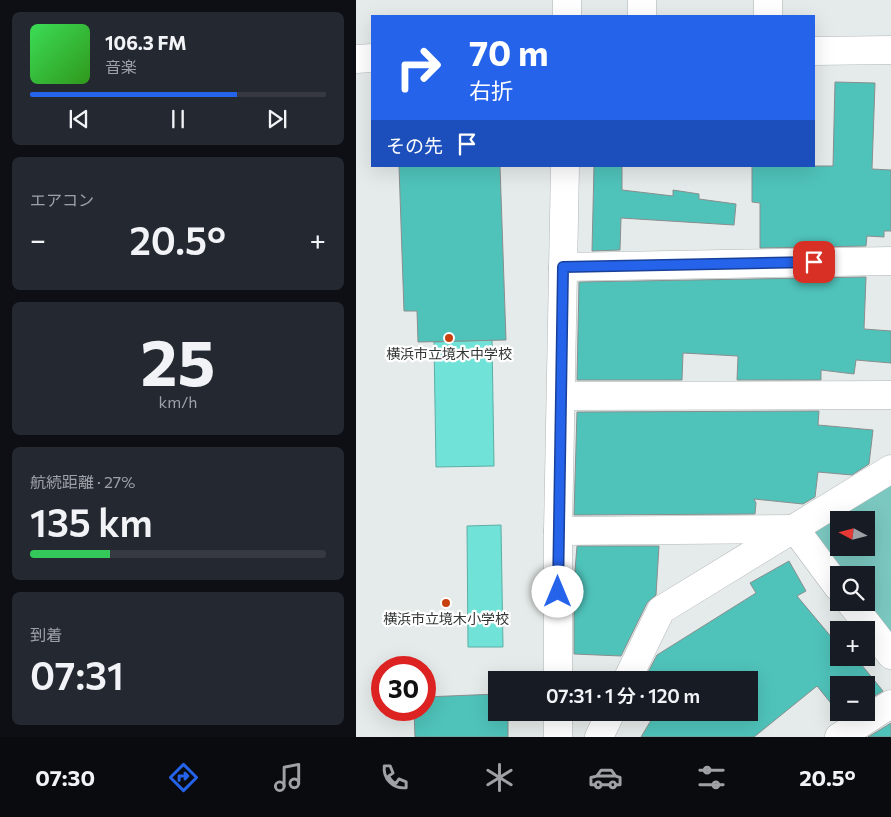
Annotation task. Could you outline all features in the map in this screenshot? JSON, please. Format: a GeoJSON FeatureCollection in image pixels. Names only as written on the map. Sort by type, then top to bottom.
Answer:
{"type":"FeatureCollection","features":[{"type":"Feature","properties":{"kind":"street"},"geometry":{"type":"LineString","coordinates":[[567,0],[567,15]]}},
{"type":"Feature","properties":{"kind":"street"},"geometry":{"type":"LineString","coordinates":[[642,0],[642,15]]}},
{"type":"Feature","properties":{"kind":"street"},"geometry":{"type":"LineString","coordinates":[[768,0],[768,15]]}},
{"type":"Feature","properties":{"kind":"street"},"geometry":{"type":"LineString","coordinates":[[815,51],[891,50]]}},
{"type":"Feature","properties":{"kind":"street"},"geometry":{"type":"LineString","coordinates":[[356,59],[371,58]]}},
{"type":"Feature","properties":{"kind":"street"},"geometry":{"type":"LineString","coordinates":[[558,671],[558,531],[565,167]]}},
{"type":"Feature","properties":{"kind":"street"},"geometry":{"type":"LineString","coordinates":[[563,267],[891,261]]}},
{"type":"Feature","properties":{"kind":"street"},"geometry":{"type":"LineString","coordinates":[[561,396],[891,395]]}},
{"type":"Feature","properties":{"kind":"street"},"geometry":{"type":"LineString","coordinates":[[631,671],[661,610],[891,469]]}},
{"type":"Feature","properties":{"kind":"street"},"geometry":{"type":"LineString","coordinates":[[558,531],[795,529]]}},
{"type":"Feature","properties":{"kind":"street"},"geometry":{"type":"LineString","coordinates":[[795,529],[830,576]]}},
{"type":"Feature","properties":{"kind":"street"},"geometry":{"type":"LineString","coordinates":[[857,611],[891,656]]}},
{"type":"Feature","properties":{"kind":"street"},"geometry":{"type":"LineString","coordinates":[[839,737],[891,704]]}},
{"type":"Feature","properties":{"kind":"street"},"geometry":{"type":"LineString","coordinates":[[558,721],[558,737]]}},
{"type":"Feature","properties":{"kind":"street"},"geometry":{"type":"LineString","coordinates":[[599,737],[607,721]]}},
{"type":"Feature","properties":{"kind":"shaded area"},"geometry":{"type":"Polygon","coordinates":[[[492,340],[494,466],[436,467],[434,342],[492,340]]]}},
{"type":"Feature","properties":{"kind":"shaded area"},"geometry":{"type":"Polygon","coordinates":[[[891,480],[891,632],[875,611],[875,566],[840,566],[832,556],[875,556],[875,511],[845,511],[891,480]]]}},
{"type":"Feature","properties":{"kind":"shaded area"},"geometry":{"type":"Polygon","coordinates":[[[830,521],[830,553],[814,532],[830,521]]]}},
{"type":"Feature","properties":{"kind":"shaded area"},"geometry":{"type":"Polygon","coordinates":[[[501,525],[503,647],[468,647],[467,526],[501,525]]]}},
{"type":"Feature","properties":{"kind":"building"},"geometry":{"type":"Polygon","coordinates":[[[835,82],[875,83],[872,169],[891,170],[891,231],[884,231],[884,237],[867,236],[866,246],[760,248],[760,203],[752,202],[752,167],[833,166],[835,82]]]}},
{"type":"Feature","properties":{"kind":"building"},"geometry":{"type":"Polygon","coordinates":[[[399,167],[500,167],[506,340],[418,342],[417,311],[404,311],[399,167]]]}},
{"type":"Feature","properties":{"kind":"building"},"geometry":{"type":"Polygon","coordinates":[[[594,167],[622,167],[622,190],[673,196],[673,190],[699,194],[699,199],[736,204],[734,225],[621,218],[620,250],[592,251],[594,167]]]}},
{"type":"Feature","properties":{"kind":"building"},"geometry":{"type":"Polygon","coordinates":[[[866,277],[864,329],[891,331],[891,363],[856,360],[854,374],[821,370],[821,380],[737,380],[738,356],[683,353],[682,380],[577,380],[579,282],[866,277]]]}},
{"type":"Feature","properties":{"kind":"building"},"geometry":{"type":"Polygon","coordinates":[[[819,411],[818,425],[873,430],[869,464],[852,475],[818,472],[815,497],[803,504],[754,499],[756,503],[755,514],[574,515],[577,412],[819,411]]]}},
{"type":"Feature","properties":{"kind":"building"},"geometry":{"type":"Polygon","coordinates":[[[577,546],[659,546],[656,595],[647,603],[621,656],[574,654],[574,583],[577,546]]]}},
{"type":"Feature","properties":{"kind":"building"},"geometry":{"type":"Polygon","coordinates":[[[789,561],[806,591],[797,596],[830,635],[830,666],[863,666],[871,676],[830,676],[830,702],[817,686],[754,737],[641,737],[651,721],[758,721],[758,671],[649,671],[657,655],[756,593],[750,583],[789,561]]]}},
{"type":"Feature","properties":{"kind":"building"},"geometry":{"type":"Polygon","coordinates":[[[875,681],[883,691],[875,696],[875,681]]]}},
{"type":"Feature","properties":{"kind":"building"},"geometry":{"type":"Polygon","coordinates":[[[488,694],[488,721],[508,721],[508,737],[415,737],[414,721],[436,721],[436,697],[488,694]]]}},
{"type":"Feature","properties":{"kind":"building"},"geometry":{"type":"Polygon","coordinates":[[[891,723],[891,737],[868,737],[891,723]]]}},
{"type":"Feature","properties":{"kind":"place","name":"横浜市立境木中学校"},"geometry":{"type":"Point","coordinates":[449,338]}},
{"type":"Feature","properties":{"kind":"place","name":"横浜市立境木小学校"},"geometry":{"type":"Point","coordinates":[446,603]}},
{"type":"Feature","properties":{"kind":"route"},"geometry":{"type":"LineString","coordinates":[[558,592],[563,267],[814,262]]}}]}
